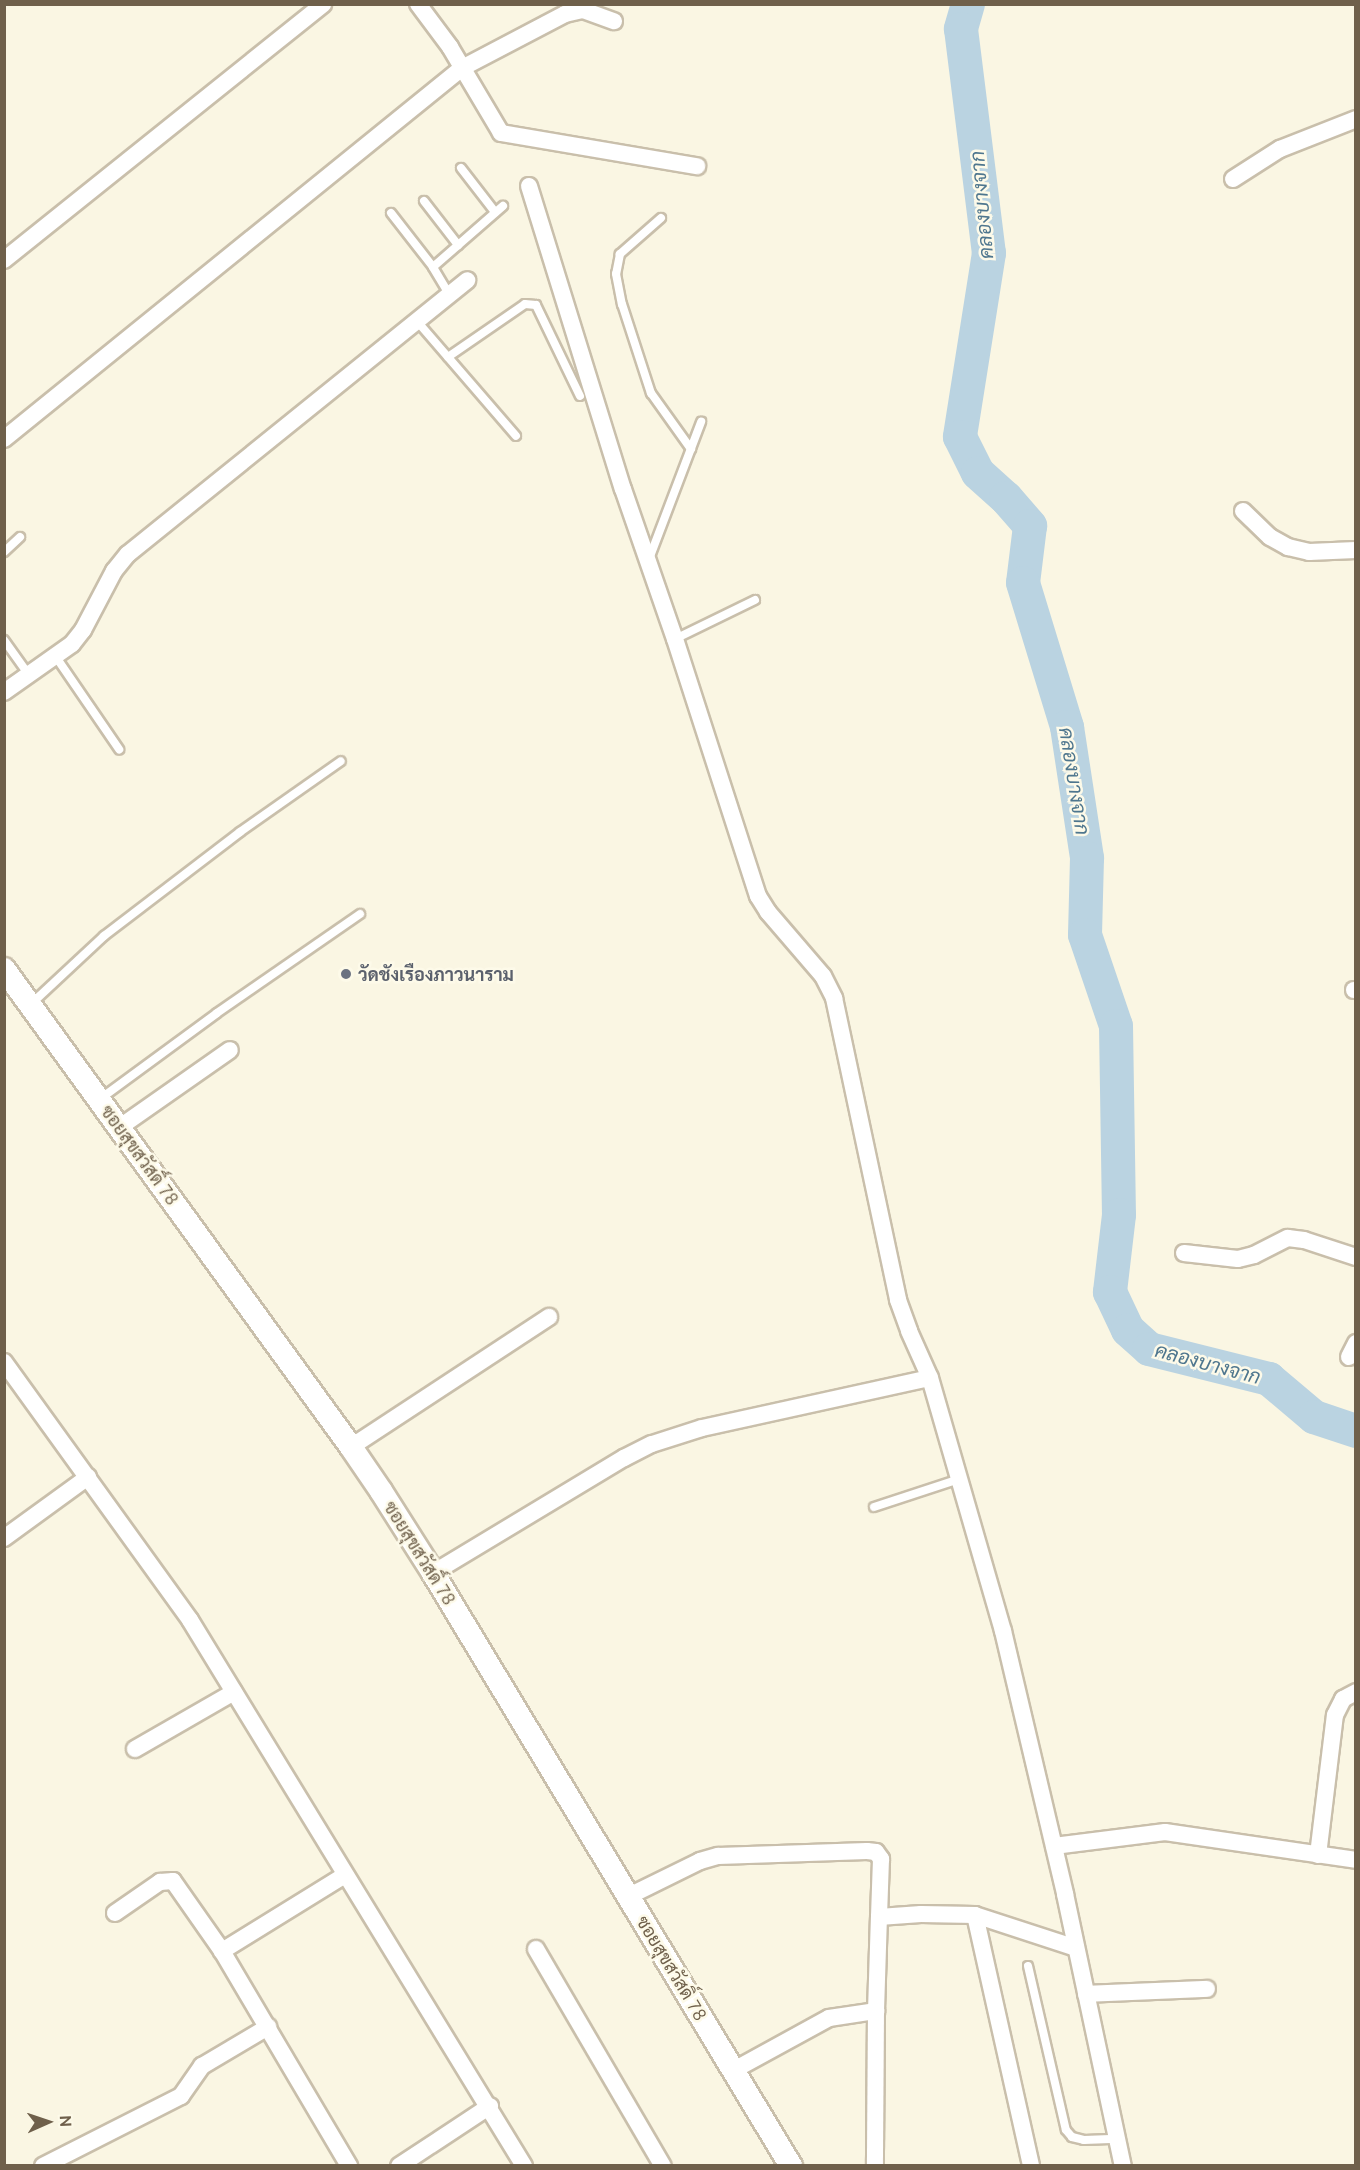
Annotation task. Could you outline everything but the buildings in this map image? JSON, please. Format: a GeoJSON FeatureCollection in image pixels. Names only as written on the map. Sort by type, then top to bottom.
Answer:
{"type":"FeatureCollection","features":[{"type":"Feature","properties":{"kind":"street"},"geometry":{"type":"LineString","coordinates":[[4,260],[323,4]]}},
{"type":"Feature","properties":{"kind":"street"},"geometry":{"type":"LineString","coordinates":[[418,4],[462,68],[501,133],[697,166]]}},
{"type":"Feature","properties":{"kind":"street"},"geometry":{"type":"LineString","coordinates":[[4,439],[462,68],[547,21],[574,11],[583,10],[614,21]]}},
{"type":"Feature","properties":{"kind":"street"},"geometry":{"type":"LineString","coordinates":[[1233,179],[1280,149],[1356,119]]}},
{"type":"Feature","properties":{"kind":"street"},"geometry":{"type":"LineString","coordinates":[[529,186],[648,562],[758,896],[768,912],[823,976],[834,998],[898,1300],[930,1378],[1003,1631],[1054,1846],[1123,2166]]}},
{"type":"Feature","properties":{"kind":"street"},"geometry":{"type":"LineString","coordinates":[[4,692],[72,644],[83,630],[114,571],[128,554],[467,280]]}},
{"type":"Feature","properties":{"kind":"street"},"geometry":{"type":"LineString","coordinates":[[1243,512],[1270,537],[1288,548],[1309,552],[1356,550]]}},
{"type":"Feature","properties":{"kind":"street","name":"ซอยสุขสวัสดิ์ 78"},"geometry":{"type":"LineString","coordinates":[[4,969],[351,1447],[433,1573],[791,2166]]}},
{"type":"Feature","properties":{"kind":"street"},"geometry":{"type":"LineString","coordinates":[[120,1127],[230,1050]]}},
{"type":"Feature","properties":{"kind":"street"},"geometry":{"type":"LineString","coordinates":[[1184,1253],[1239,1259],[1254,1255],[1288,1238],[1304,1240],[1356,1257]]}},
{"type":"Feature","properties":{"kind":"street"},"geometry":{"type":"LineString","coordinates":[[351,1447],[549,1317]]}},
{"type":"Feature","properties":{"kind":"street"},"geometry":{"type":"LineString","coordinates":[[4,1362],[190,1620],[345,1875],[490,2106],[524,2166]]}},
{"type":"Feature","properties":{"kind":"street"},"geometry":{"type":"LineString","coordinates":[[433,1573],[615,1463],[652,1444],[702,1428],[930,1378]]}},
{"type":"Feature","properties":{"kind":"street"},"geometry":{"type":"LineString","coordinates":[[4,1538],[88,1477]]}},
{"type":"Feature","properties":{"kind":"street"},"geometry":{"type":"LineString","coordinates":[[135,1749],[234,1692]]}},
{"type":"Feature","properties":{"kind":"street"},"geometry":{"type":"LineString","coordinates":[[1318,1855],[1335,1715],[1343,1699],[1356,1692]]}},
{"type":"Feature","properties":{"kind":"street"},"geometry":{"type":"LineString","coordinates":[[1054,1846],[1166,1832],[1356,1860]]}},
{"type":"Feature","properties":{"kind":"street"},"geometry":{"type":"LineString","coordinates":[[629,1896],[700,1861],[718,1856],[876,1852],[880,1859],[875,2166]]}},
{"type":"Feature","properties":{"kind":"street"},"geometry":{"type":"LineString","coordinates":[[222,1951],[345,1875]]}},
{"type":"Feature","properties":{"kind":"street"},"geometry":{"type":"LineString","coordinates":[[114,1913],[160,1882],[173,1881],[222,1951],[349,2166]]}},
{"type":"Feature","properties":{"kind":"street"},"geometry":{"type":"LineString","coordinates":[[879,1917],[975,1915],[1076,1948]]}},
{"type":"Feature","properties":{"kind":"street"},"geometry":{"type":"LineString","coordinates":[[975,1915],[1030,2166]]}},
{"type":"Feature","properties":{"kind":"street"},"geometry":{"type":"LineString","coordinates":[[536,1949],[663,2166]]}},
{"type":"Feature","properties":{"kind":"street"},"geometry":{"type":"LineString","coordinates":[[1086,1994],[1207,1989]]}},
{"type":"Feature","properties":{"kind":"street"},"geometry":{"type":"LineString","coordinates":[[734,2070],[829,2018],[876,2011]]}},
{"type":"Feature","properties":{"kind":"street"},"geometry":{"type":"LineString","coordinates":[[43,2166],[181,2096],[202,2066],[268,2027]]}},
{"type":"Feature","properties":{"kind":"street"},"geometry":{"type":"LineString","coordinates":[[399,2166],[490,2106]]}},
{"type":"Feature","properties":{"kind":"lane"},"geometry":{"type":"LineString","coordinates":[[461,168],[495,212]]}},
{"type":"Feature","properties":{"kind":"lane"},"geometry":{"type":"LineString","coordinates":[[424,201],[458,245]]}},
{"type":"Feature","properties":{"kind":"lane"},"geometry":{"type":"LineString","coordinates":[[433,267],[503,206]]}},
{"type":"Feature","properties":{"kind":"lane"},"geometry":{"type":"LineString","coordinates":[[391,213],[433,267],[449,294]]}},
{"type":"Feature","properties":{"kind":"lane"},"geometry":{"type":"LineString","coordinates":[[661,218],[620,254],[616,274],[622,304],[651,393],[691,449]]}},
{"type":"Feature","properties":{"kind":"lane"},"geometry":{"type":"LineString","coordinates":[[448,357],[525,304],[536,305],[580,396]]}},
{"type":"Feature","properties":{"kind":"lane"},"geometry":{"type":"LineString","coordinates":[[416,320],[516,435]]}},
{"type":"Feature","properties":{"kind":"lane"},"geometry":{"type":"LineString","coordinates":[[648,562],[701,422]]}},
{"type":"Feature","properties":{"kind":"lane"},"geometry":{"type":"LineString","coordinates":[[4,552],[20,537]]}},
{"type":"Feature","properties":{"kind":"lane"},"geometry":{"type":"LineString","coordinates":[[675,639],[754,600]]}},
{"type":"Feature","properties":{"kind":"lane"},"geometry":{"type":"LineString","coordinates":[[4,640],[29,675]]}},
{"type":"Feature","properties":{"kind":"lane"},"geometry":{"type":"LineString","coordinates":[[56,657],[119,749]]}},
{"type":"Feature","properties":{"kind":"lane"},"geometry":{"type":"LineString","coordinates":[[31,1005],[104,936],[240,832],[341,761]]}},
{"type":"Feature","properties":{"kind":"lane"},"geometry":{"type":"LineString","coordinates":[[99,1099],[217,1013],[360,915]]}},
{"type":"Feature","properties":{"kind":"lane"},"geometry":{"type":"LineString","coordinates":[[874,1507],[960,1478]]}},
{"type":"Feature","properties":{"kind":"lane"},"geometry":{"type":"LineString","coordinates":[[1028,1966],[1066,2130],[1072,2137],[1084,2140],[1117,2139]]}},
{"type":"Feature","properties":{"kind":"waterway","name":"คลองบางจาก"},"geometry":{"type":"LineString","coordinates":[[968,4],[961,29],[989,253],[960,437],[978,473],[1006,498],[1030,526],[1023,583],[1067,727],[1087,858],[1085,935],[1116,1026],[1119,1215],[1110,1292],[1128,1330],[1149,1349],[1269,1379],[1314,1417],[1356,1431]]}},
{"type":"Feature","properties":{"kind":"place","name":"วัดชังเรืองภาวนาราม"},"geometry":{"type":"Point","coordinates":[346,974]}}]}
